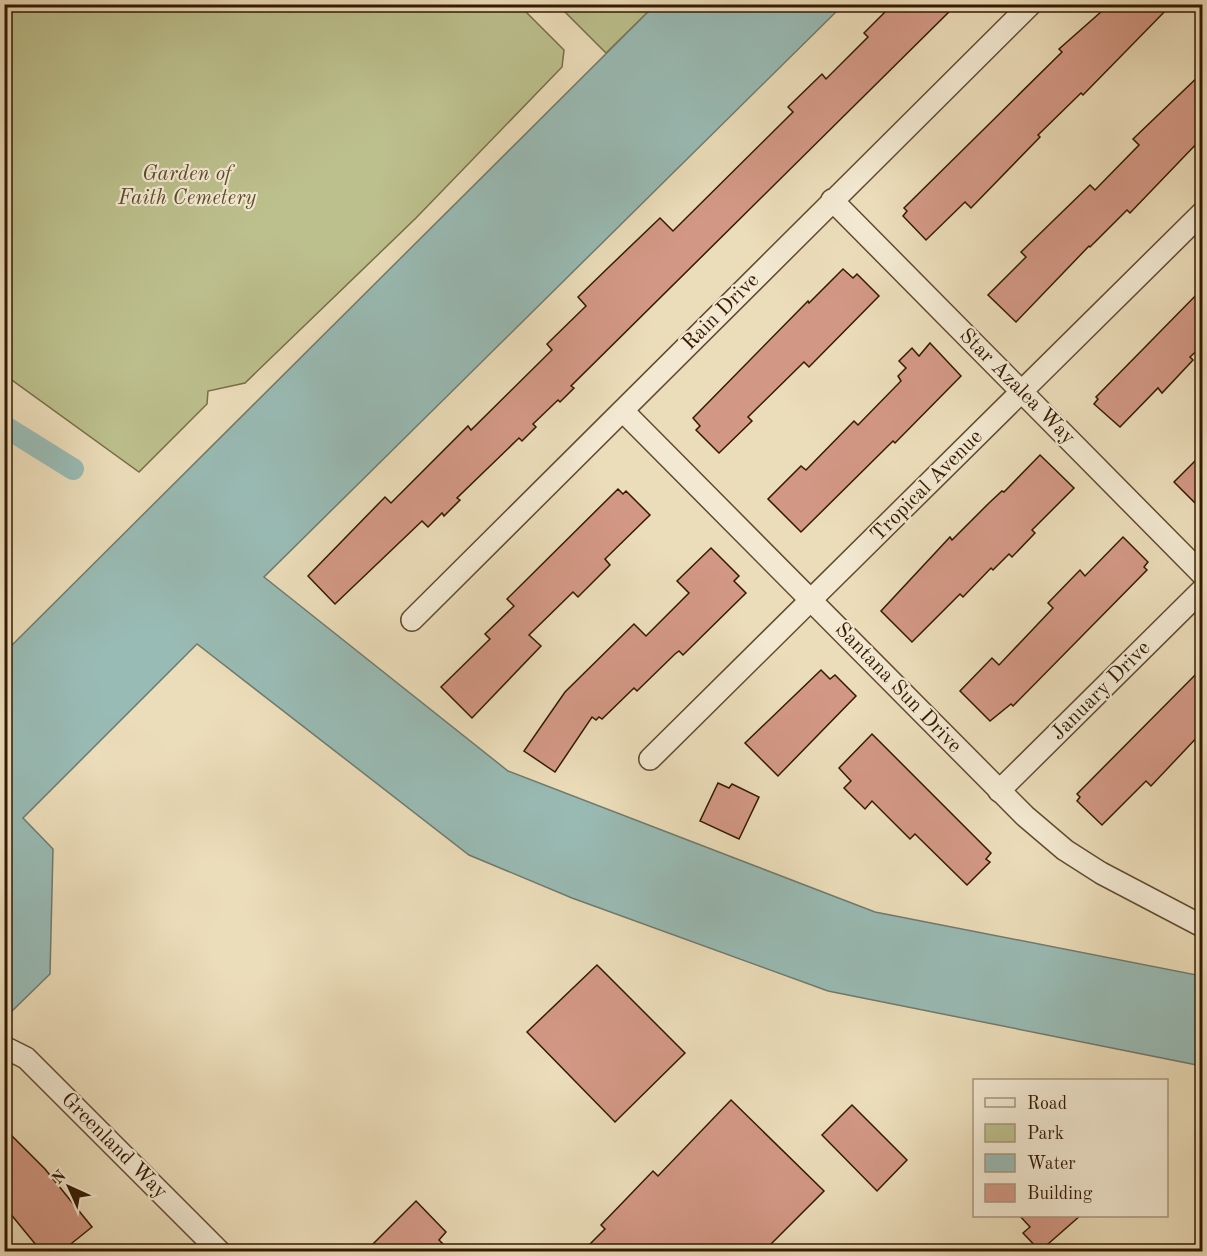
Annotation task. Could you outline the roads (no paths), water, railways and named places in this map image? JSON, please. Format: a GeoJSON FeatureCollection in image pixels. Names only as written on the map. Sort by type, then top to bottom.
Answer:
{"type":"FeatureCollection","features":[{"type":"Feature","properties":{"kind":"street","name":"Rain Drive"},"geometry":{"type":"LineString","coordinates":[[412,620],[1031,4]]}},
{"type":"Feature","properties":{"kind":"street","name":"Star Azalea Way"},"geometry":{"type":"LineString","coordinates":[[832,200],[1203,574]]}},
{"type":"Feature","properties":{"kind":"street","name":"Tropical Avenue"},"geometry":{"type":"LineString","coordinates":[[650,759],[1203,213]]}},
{"type":"Feature","properties":{"kind":"street","name":"Santana Sun Drive"},"geometry":{"type":"LineString","coordinates":[[623,411],[999,791],[1065,850],[1101,873],[1203,926]]}},
{"type":"Feature","properties":{"kind":"street","name":"January Drive"},"geometry":{"type":"LineString","coordinates":[[999,791],[1203,590]]}},
{"type":"Feature","properties":{"kind":"street","name":"Greenland Way"},"geometry":{"type":"LineString","coordinates":[[4,1047],[26,1058],[220,1251]]}},
{"type":"Feature","properties":{"kind":"water"},"geometry":{"type":"Polygon","coordinates":[[[655,5],[843,5],[264,577],[508,771],[875,912],[1202,976],[1202,1066],[828,991],[572,898],[469,855],[197,644],[23,818],[53,849],[50,974],[11,1012],[5,1013],[5,652],[655,5]]]}},
{"type":"Feature","properties":{"kind":"waterway"},"geometry":{"type":"LineString","coordinates":[[4,426],[73,469]]}},
{"type":"Feature","properties":{"kind":"park label","name":"Garden of Faith Cemetery"},"geometry":{"type":"Point","coordinates":[187,186]}}]}
